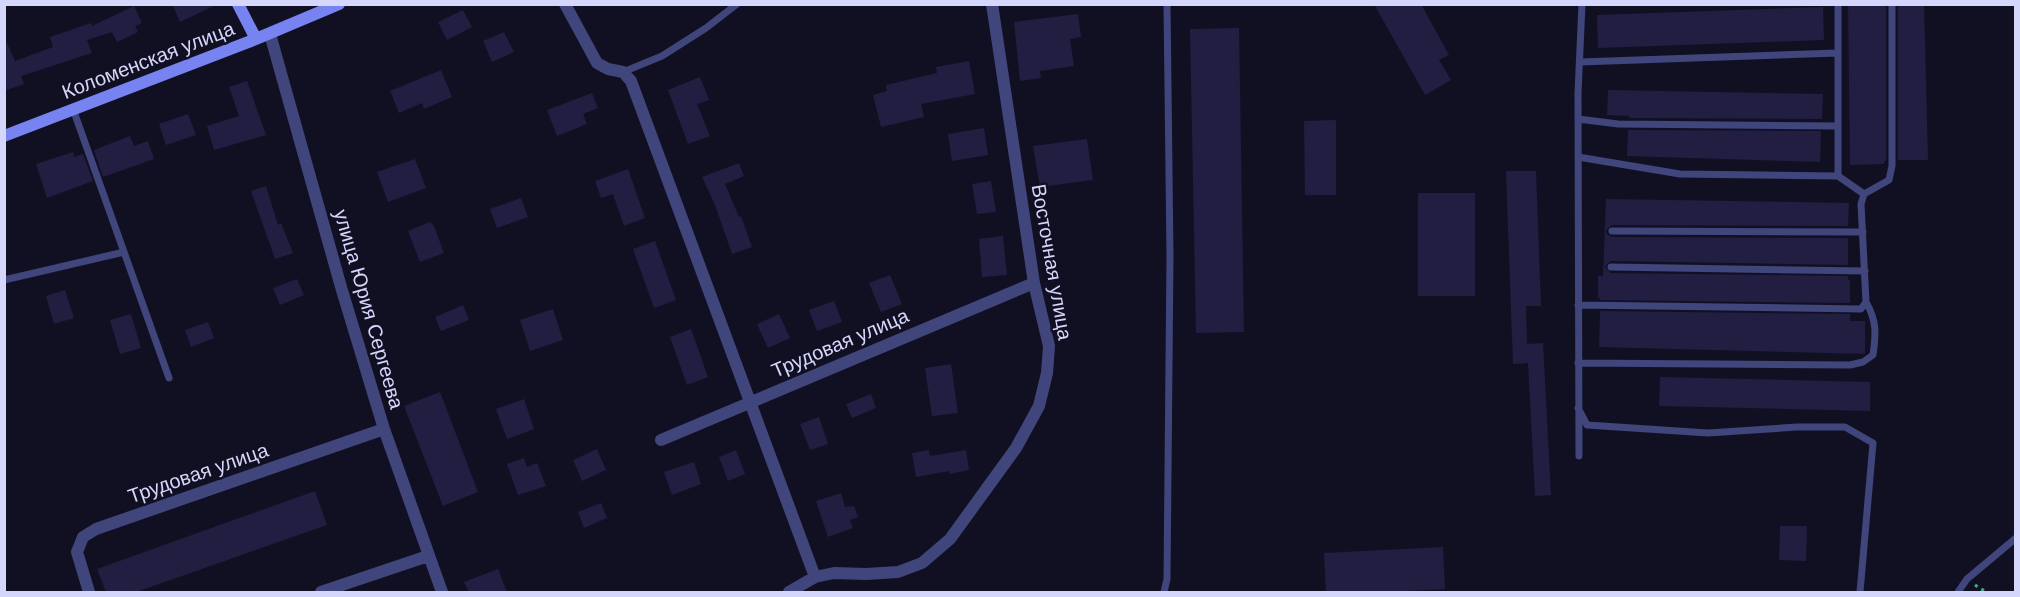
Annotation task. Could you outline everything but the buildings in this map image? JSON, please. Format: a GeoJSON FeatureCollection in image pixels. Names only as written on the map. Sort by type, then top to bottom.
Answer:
{"type":"FeatureCollection","features":[{"type":"Feature","properties":{"kind":"street"},"geometry":{"type":"LineString","coordinates":[[238,4],[256,39]]}},
{"type":"Feature","properties":{"kind":"street","name":"Коломенская улица"},"geometry":{"type":"LineString","coordinates":[[4,136],[270,34],[339,4]]}},
{"type":"Feature","properties":{"kind":"street"},"geometry":{"type":"LineString","coordinates":[[566,4],[597,63],[608,69],[622,72],[632,81],[815,577]]}},
{"type":"Feature","properties":{"kind":"street","name":"Восточная улица"},"geometry":{"type":"LineString","coordinates":[[789,592],[815,577],[834,573],[898,572],[922,563],[950,539],[1016,448],[1039,406],[1047,373],[1049,346],[1034,283],[992,4]]}},
{"type":"Feature","properties":{"kind":"street","name":"улица Юрия Сергеева"},"geometry":{"type":"LineString","coordinates":[[270,34],[341,287],[384,429],[442,592]]}},
{"type":"Feature","properties":{"kind":"street","name":"Трудовая улица"},"geometry":{"type":"LineString","coordinates":[[661,440],[1034,283]]}},
{"type":"Feature","properties":{"kind":"street","name":"Трудовая улица"},"geometry":{"type":"LineString","coordinates":[[89,592],[76,552],[82,537],[96,529],[384,429]]}},
{"type":"Feature","properties":{"kind":"street"},"geometry":{"type":"LineString","coordinates":[[321,592],[428,556]]}},
{"type":"Feature","properties":{"kind":"lane"},"geometry":{"type":"LineString","coordinates":[[622,72],[662,56],[706,28],[737,4]]}},
{"type":"Feature","properties":{"kind":"lane"},"geometry":{"type":"LineString","coordinates":[[1164,592],[1167,579],[1170,256],[1167,4]]}},
{"type":"Feature","properties":{"kind":"lane"},"geometry":{"type":"LineString","coordinates":[[1579,456],[1578,119],[1582,4]]}},
{"type":"Feature","properties":{"kind":"lane"},"geometry":{"type":"LineString","coordinates":[[1838,4],[1838,176]]}},
{"type":"Feature","properties":{"kind":"lane"},"geometry":{"type":"LineString","coordinates":[[1578,363],[1850,364],[1863,362],[1873,355],[1874,316],[1866,302],[1862,204],[1864,194],[1889,180],[1892,166],[1892,4]]}},
{"type":"Feature","properties":{"kind":"lane"},"geometry":{"type":"LineString","coordinates":[[1580,62],[1838,53]]}},
{"type":"Feature","properties":{"kind":"lane"},"geometry":{"type":"LineString","coordinates":[[73,109],[169,378]]}},
{"type":"Feature","properties":{"kind":"lane"},"geometry":{"type":"LineString","coordinates":[[1578,119],[1618,123],[1838,126]]}},
{"type":"Feature","properties":{"kind":"lane"},"geometry":{"type":"LineString","coordinates":[[1578,157],[1680,174],[1838,176],[1864,194]]}},
{"type":"Feature","properties":{"kind":"lane"},"geometry":{"type":"LineString","coordinates":[[1612,231],[1863,232]]}},
{"type":"Feature","properties":{"kind":"lane"},"geometry":{"type":"LineString","coordinates":[[4,280],[124,252]]}},
{"type":"Feature","properties":{"kind":"lane"},"geometry":{"type":"LineString","coordinates":[[1611,267],[1865,271]]}},
{"type":"Feature","properties":{"kind":"lane"},"geometry":{"type":"LineString","coordinates":[[1578,305],[1862,309],[1866,302]]}},
{"type":"Feature","properties":{"kind":"lane"},"geometry":{"type":"LineString","coordinates":[[1578,408],[1587,425],[1708,433],[1797,427],[1845,427],[1873,443],[1860,592]]}},
{"type":"Feature","properties":{"kind":"lane"},"geometry":{"type":"LineString","coordinates":[[1958,592],[1966,579],[2016,538]]}}]}
